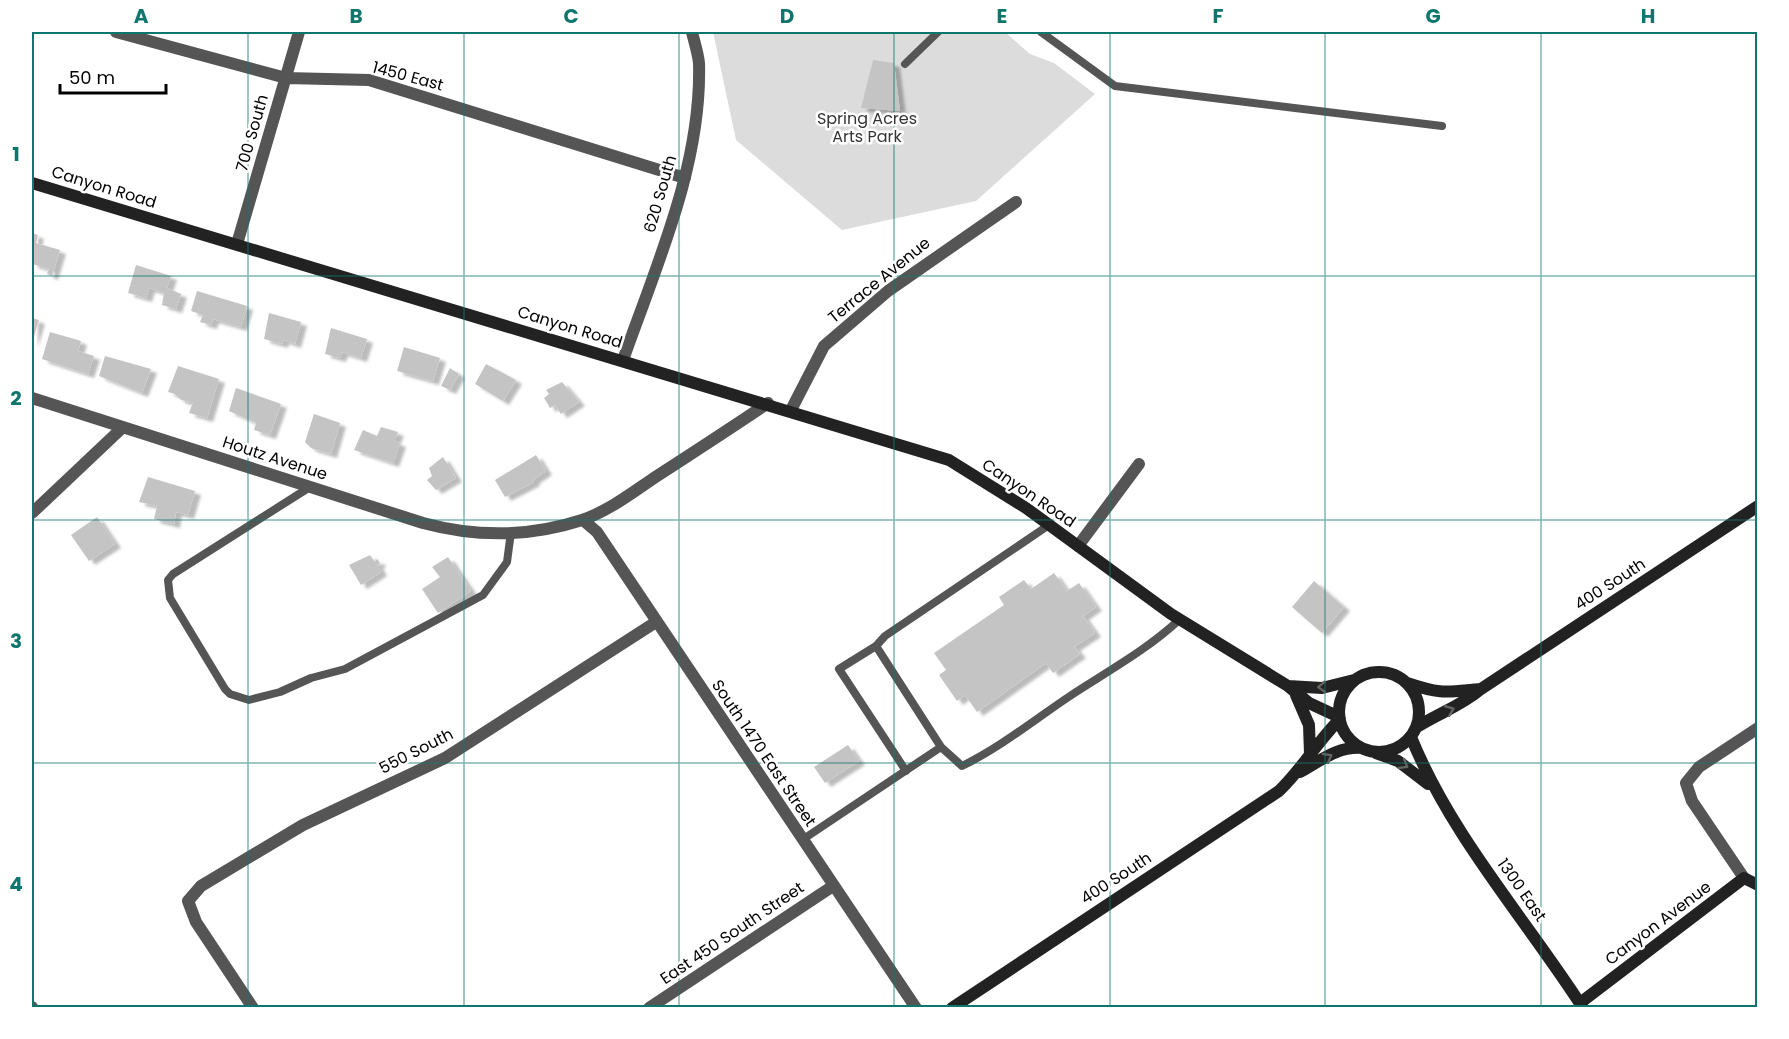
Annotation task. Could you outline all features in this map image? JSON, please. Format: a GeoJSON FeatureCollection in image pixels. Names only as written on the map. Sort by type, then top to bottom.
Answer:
{"type":"FeatureCollection","features":[{"type":"Feature","properties":{"kind":"main road","name":"Canyon Road"},"geometry":{"type":"LineString","coordinates":[[32,183],[768,403],[949,460],[1049,525],[1180,619],[1339,718]]}},
{"type":"Feature","properties":{"kind":"main road","name":"400 South"},"geometry":{"type":"LineString","coordinates":[[1414,732],[1433,717],[1463,704],[1481,689],[1758,506]]}},
{"type":"Feature","properties":{"kind":"main road"},"geometry":{"type":"LineString","coordinates":[[1388,672],[1407,683],[1419,705],[1414,732],[1390,751],[1365,749],[1348,736],[1339,718],[1342,696],[1356,679],[1366,674],[1388,672]]}},
{"type":"Feature","properties":{"kind":"main road","name":"Canyon Road"},"geometry":{"type":"LineString","coordinates":[[1291,690],[1322,688],[1356,679]]}},
{"type":"Feature","properties":{"kind":"main road","name":"400 South"},"geometry":{"type":"LineString","coordinates":[[1407,683],[1436,692],[1481,689]]}},
{"type":"Feature","properties":{"kind":"main road"},"geometry":{"type":"LineString","coordinates":[[1291,690],[1309,725],[1311,754]]}},
{"type":"Feature","properties":{"kind":"main road","name":"400 South"},"geometry":{"type":"LineString","coordinates":[[952,1008],[1279,790],[1296,774],[1321,738],[1339,718]]}},
{"type":"Feature","properties":{"kind":"main road","name":"1300 East"},"geometry":{"type":"LineString","coordinates":[[1414,732],[1435,791],[1582,1005]]}},
{"type":"Feature","properties":{"kind":"main road","name":"400 South"},"geometry":{"type":"LineString","coordinates":[[1296,774],[1338,750],[1350,747],[1365,749]]}},
{"type":"Feature","properties":{"kind":"main road","name":"1300 East"},"geometry":{"type":"LineString","coordinates":[[1365,749],[1398,761],[1435,791]]}},
{"type":"Feature","properties":{"kind":"main road"},"geometry":{"type":"LineString","coordinates":[[1744,878],[1758,885]]}},
{"type":"Feature","properties":{"kind":"main road","name":"Canyon Avenue"},"geometry":{"type":"LineString","coordinates":[[1582,1005],[1744,878]]}},
{"type":"Feature","properties":{"kind":"street","name":"1450 East"},"geometry":{"type":"LineString","coordinates":[[116,32],[286,78],[369,80],[685,178]]}},
{"type":"Feature","properties":{"kind":"street","name":"700 South"},"geometry":{"type":"LineString","coordinates":[[237,244],[299,32]]}},
{"type":"Feature","properties":{"kind":"street","name":"620 South"},"geometry":{"type":"LineString","coordinates":[[622,360],[685,178],[695,119],[699,61],[692,32]]}},
{"type":"Feature","properties":{"kind":"street","name":"Terrace Avenue"},"geometry":{"type":"LineString","coordinates":[[791,410],[824,346],[888,291],[1016,202]]}},
{"type":"Feature","properties":{"kind":"street","name":"Houtz Avenue"},"geometry":{"type":"LineString","coordinates":[[32,398],[441,528],[476,533],[511,532]]}},
{"type":"Feature","properties":{"kind":"street"},"geometry":{"type":"LineString","coordinates":[[511,532],[583,520],[613,505],[768,403]]}},
{"type":"Feature","properties":{"kind":"street"},"geometry":{"type":"LineString","coordinates":[[32,513],[122,428]]}},
{"type":"Feature","properties":{"kind":"street","name":"Canyon Road"},"geometry":{"type":"LineString","coordinates":[[1078,546],[1139,464]]}},
{"type":"Feature","properties":{"kind":"street","name":"South 1470 East Street"},"geometry":{"type":"LineString","coordinates":[[583,520],[597,532],[916,1008]]}},
{"type":"Feature","properties":{"kind":"street","name":"550 South"},"geometry":{"type":"LineString","coordinates":[[253,1008],[196,922],[188,901],[201,886],[303,825],[445,758],[656,622]]}},
{"type":"Feature","properties":{"kind":"street"},"geometry":{"type":"LineString","coordinates":[[1744,878],[1692,801],[1686,783],[1700,767],[1758,728]]}},
{"type":"Feature","properties":{"kind":"street","name":"East 450 South Street"},"geometry":{"type":"LineString","coordinates":[[650,1008],[833,886]]}},
{"type":"Feature","properties":{"kind":"lane"},"geometry":{"type":"LineString","coordinates":[[905,64],[938,32]]}},
{"type":"Feature","properties":{"kind":"lane"},"geometry":{"type":"LineString","coordinates":[[1041,32],[1115,86],[1442,126]]}},
{"type":"Feature","properties":{"kind":"lane"},"geometry":{"type":"LineString","coordinates":[[310,487],[173,574],[168,580],[170,598],[230,694],[249,700],[280,692],[311,678],[345,669],[483,595],[507,562],[511,532]]}},
{"type":"Feature","properties":{"kind":"lane"},"geometry":{"type":"LineString","coordinates":[[906,771],[839,669],[876,646],[885,636],[1049,525]]}},
{"type":"Feature","properties":{"kind":"lane"},"geometry":{"type":"LineString","coordinates":[[876,646],[941,747],[962,766],[986,754],[1155,642],[1180,619]]}},
{"type":"Feature","properties":{"kind":"lane"},"geometry":{"type":"LineString","coordinates":[[802,840],[941,747]]}},
{"type":"Feature","properties":{"kind":"green space","name":"Spring Acres Arts Park"},"geometry":{"type":"Polygon","coordinates":[[[713,32],[1005,32],[1030,54],[1054,63],[1095,94],[976,201],[842,230],[736,140],[713,32]]]}},
{"type":"Feature","properties":{"kind":"building"},"geometry":{"type":"Polygon","coordinates":[[[873,60],[894,63],[900,111],[861,108],[873,60]]]}},
{"type":"Feature","properties":{"kind":"building"},"geometry":{"type":"Polygon","coordinates":[[[32,233],[38,235],[36,243],[60,250],[52,276],[47,274],[49,269],[32,264],[32,233]]]}},
{"type":"Feature","properties":{"kind":"building"},"geometry":{"type":"Polygon","coordinates":[[[136,265],[171,276],[167,288],[181,294],[176,309],[162,305],[164,293],[149,288],[146,298],[128,293],[136,265]]]}},
{"type":"Feature","properties":{"kind":"building"},"geometry":{"type":"Polygon","coordinates":[[[197,291],[247,306],[241,327],[213,319],[211,325],[200,322],[203,315],[191,311],[197,291]]]}},
{"type":"Feature","properties":{"kind":"building"},"geometry":{"type":"Polygon","coordinates":[[[269,313],[301,322],[295,344],[283,340],[282,344],[264,339],[269,313]]]}},
{"type":"Feature","properties":{"kind":"building"},"geometry":{"type":"Polygon","coordinates":[[[32,318],[39,320],[32,343],[32,318]]]}},
{"type":"Feature","properties":{"kind":"building"},"geometry":{"type":"Polygon","coordinates":[[[331,328],[367,339],[361,358],[342,352],[340,358],[325,354],[331,328]]]}},
{"type":"Feature","properties":{"kind":"building"},"geometry":{"type":"Polygon","coordinates":[[[50,332],[81,341],[78,351],[94,356],[88,374],[42,359],[50,332]]]}},
{"type":"Feature","properties":{"kind":"building"},"geometry":{"type":"Polygon","coordinates":[[[404,347],[440,358],[433,381],[397,371],[404,347]]]}},
{"type":"Feature","properties":{"kind":"building"},"geometry":{"type":"Polygon","coordinates":[[[105,356],[151,369],[142,393],[99,376],[105,356]]]}},
{"type":"Feature","properties":{"kind":"building"},"geometry":{"type":"Polygon","coordinates":[[[486,364],[516,380],[503,401],[475,384],[486,364]]]}},
{"type":"Feature","properties":{"kind":"building"},"geometry":{"type":"Polygon","coordinates":[[[178,366],[219,379],[207,418],[189,413],[193,402],[181,400],[175,394],[168,392],[178,366]]]}},
{"type":"Feature","properties":{"kind":"building"},"geometry":{"type":"Polygon","coordinates":[[[450,368],[459,374],[450,390],[441,386],[450,368]]]}},
{"type":"Feature","properties":{"kind":"building"},"geometry":{"type":"Polygon","coordinates":[[[562,382],[579,402],[561,414],[555,405],[550,408],[544,398],[549,394],[546,390],[562,382]]]}},
{"type":"Feature","properties":{"kind":"building"},"geometry":{"type":"Polygon","coordinates":[[[236,388],[281,404],[270,435],[254,430],[256,423],[229,411],[236,388]]]}},
{"type":"Feature","properties":{"kind":"building"},"geometry":{"type":"Polygon","coordinates":[[[314,414],[340,423],[331,454],[311,448],[305,442],[314,414]]]}},
{"type":"Feature","properties":{"kind":"building"},"geometry":{"type":"Polygon","coordinates":[[[381,427],[398,432],[394,441],[400,443],[393,463],[354,450],[363,430],[377,436],[381,427]]]}},
{"type":"Feature","properties":{"kind":"building"},"geometry":{"type":"Polygon","coordinates":[[[536,455],[546,471],[533,480],[534,482],[505,497],[495,480],[536,455]]]}},
{"type":"Feature","properties":{"kind":"building"},"geometry":{"type":"Polygon","coordinates":[[[443,457],[456,478],[436,490],[427,480],[432,476],[429,468],[443,457]]]}},
{"type":"Feature","properties":{"kind":"building"},"geometry":{"type":"Polygon","coordinates":[[[148,477],[195,491],[188,515],[176,512],[174,524],[154,519],[157,506],[139,502],[148,477]]]}},
{"type":"Feature","properties":{"kind":"building"},"geometry":{"type":"Polygon","coordinates":[[[97,517],[115,544],[89,561],[71,535],[97,517]]]}},
{"type":"Feature","properties":{"kind":"building"},"geometry":{"type":"Polygon","coordinates":[[[370,555],[375,562],[377,559],[380,563],[377,565],[381,572],[361,585],[349,565],[370,555]]]}},
{"type":"Feature","properties":{"kind":"building"},"geometry":{"type":"Polygon","coordinates":[[[448,557],[471,591],[438,613],[422,589],[440,577],[432,567],[448,557]]]}},
{"type":"Feature","properties":{"kind":"building"},"geometry":{"type":"Polygon","coordinates":[[[1054,573],[1067,591],[1079,583],[1096,607],[1083,616],[1095,633],[1074,647],[1080,654],[1053,673],[1046,663],[977,712],[965,695],[957,701],[939,675],[946,670],[934,653],[1004,605],[999,597],[1024,580],[1031,589],[1054,573]]]}},
{"type":"Feature","properties":{"kind":"building"},"geometry":{"type":"Polygon","coordinates":[[[1314,581],[1344,607],[1322,633],[1292,607],[1314,581]]]}},
{"type":"Feature","properties":{"kind":"building"},"geometry":{"type":"Polygon","coordinates":[[[848,745],[859,761],[825,783],[814,767],[848,745]]]}}]}
